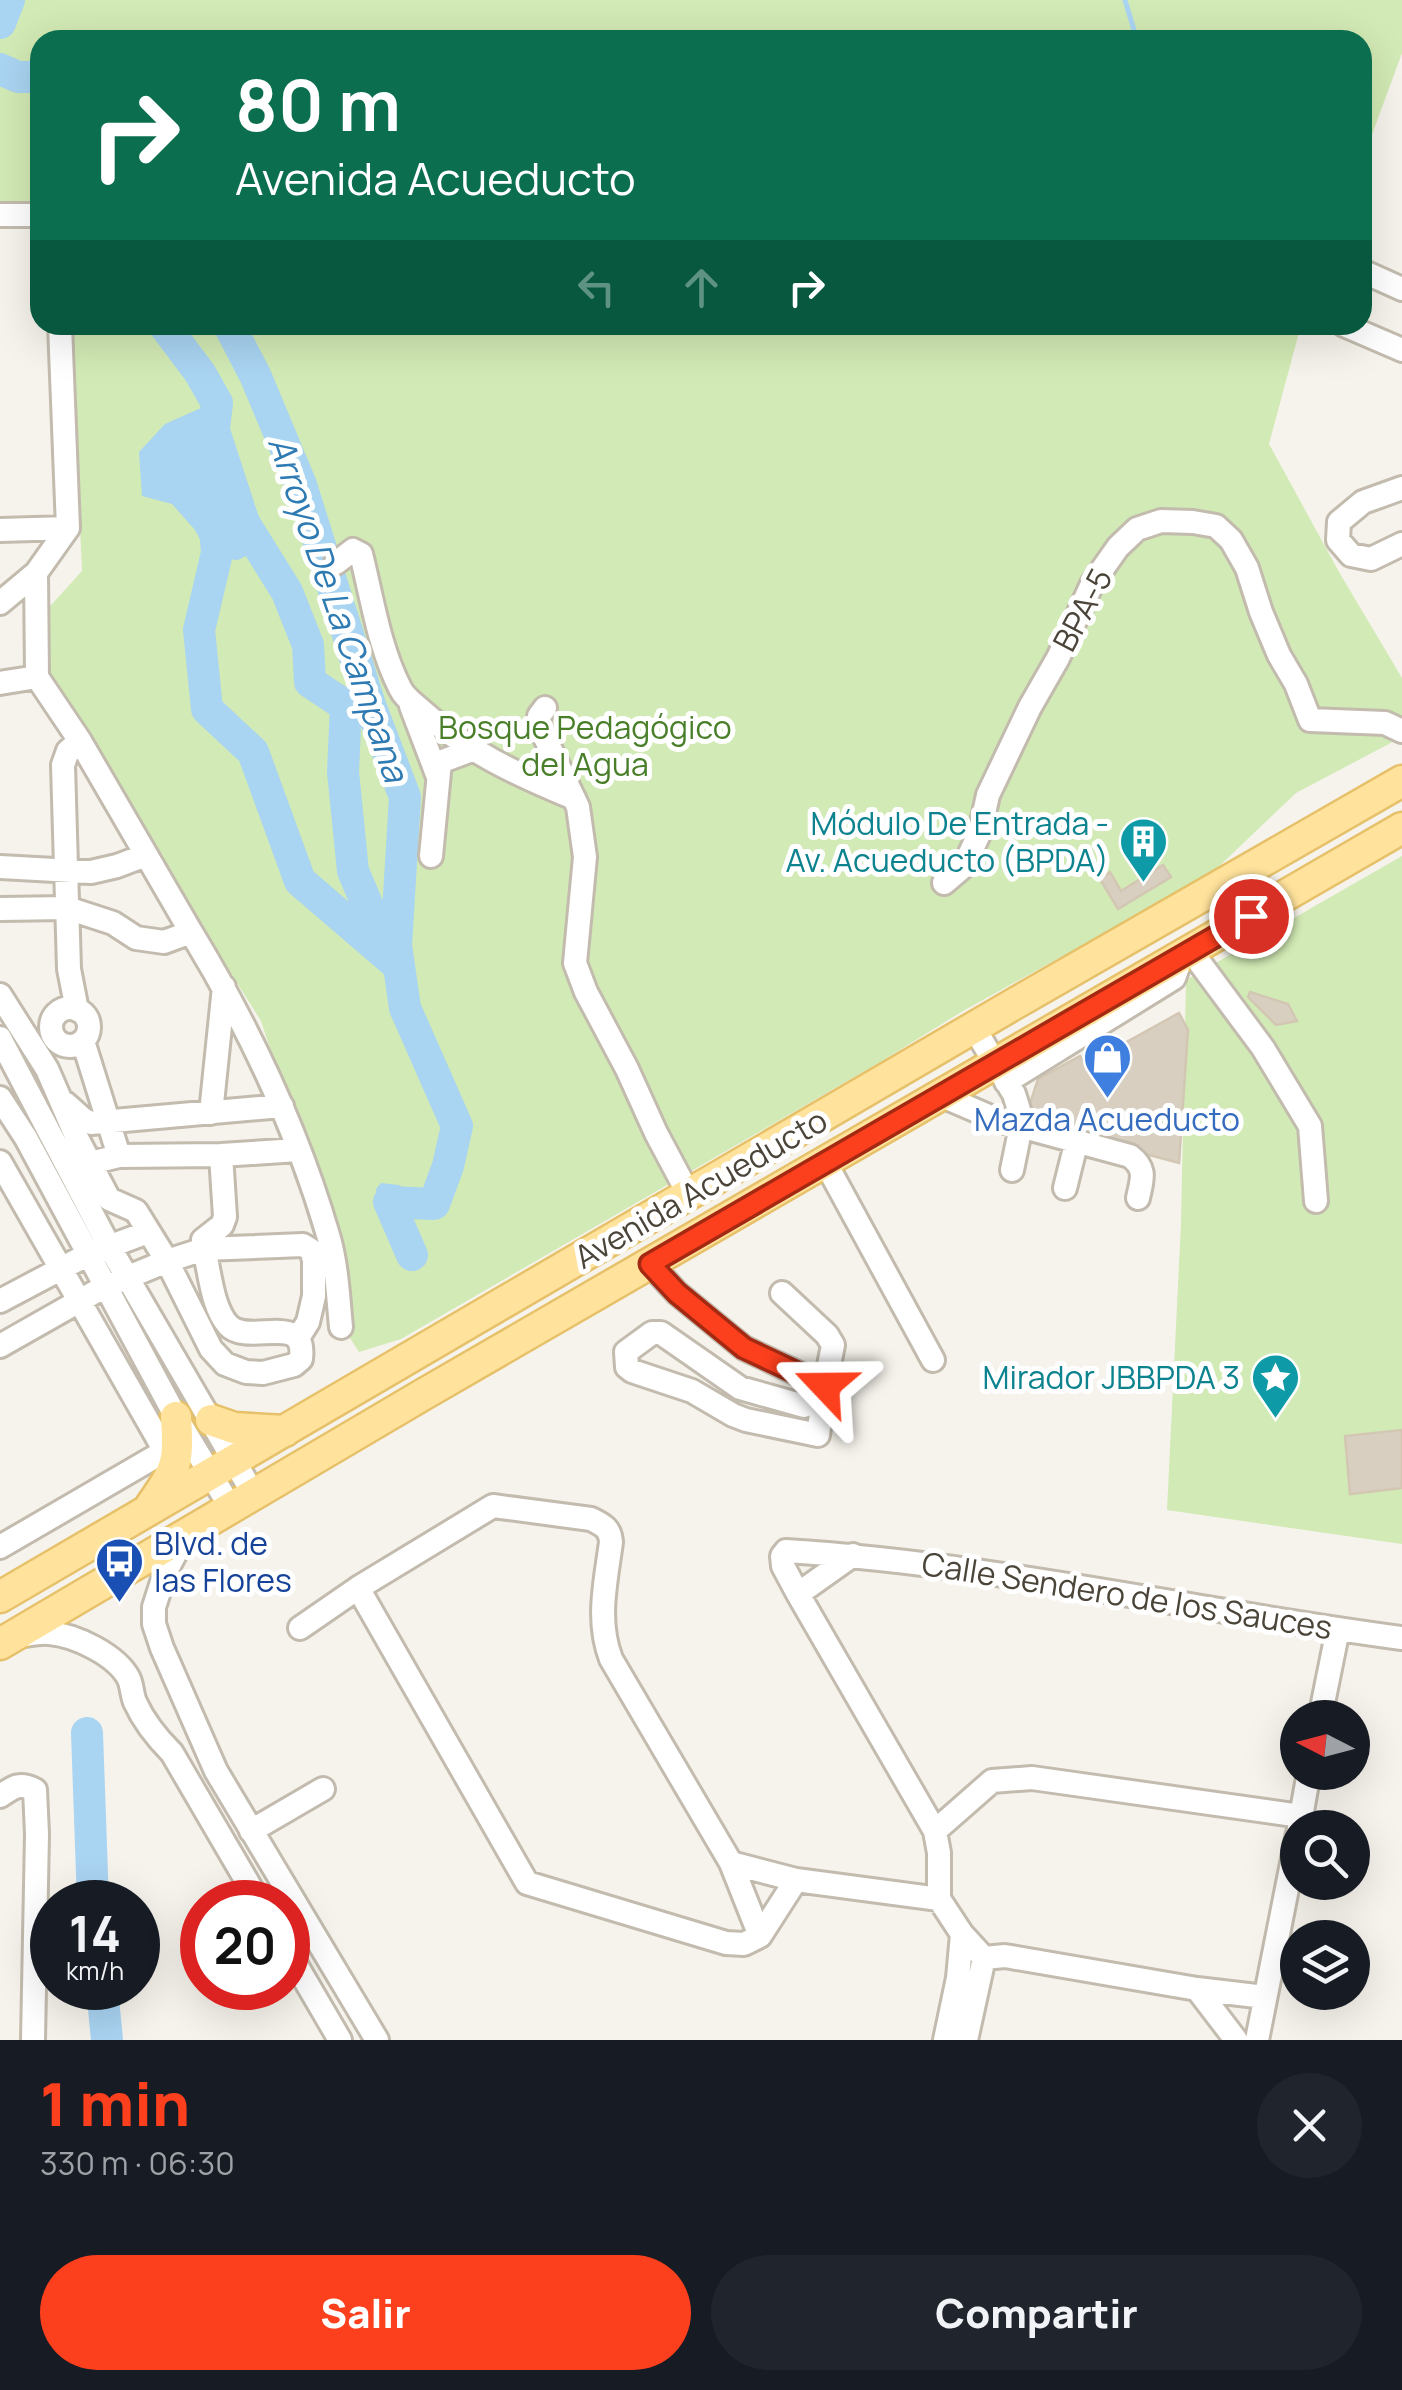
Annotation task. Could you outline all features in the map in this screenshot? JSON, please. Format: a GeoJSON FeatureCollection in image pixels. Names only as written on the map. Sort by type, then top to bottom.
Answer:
{"type":"FeatureCollection","features":[{"type":"Feature","properties":{"kind":"main road","name":"Avenida Acueducto"},"geometry":{"type":"LineString","coordinates":[[0,1598],[1402,781]]}},
{"type":"Feature","properties":{"kind":"main road","name":"Avenida Acueducto"},"geometry":{"type":"LineString","coordinates":[[7,1640],[825,1162],[942,1096],[1000,1073],[1034,1041],[1402,828]]}},
{"type":"Feature","properties":{"kind":"main road"},"geometry":{"type":"LineString","coordinates":[[1014,1004],[1034,1041]]}},
{"type":"Feature","properties":{"kind":"main road"},"geometry":{"type":"LineString","coordinates":[[145,1513],[172,1476],[178,1453],[176,1418]]}},
{"type":"Feature","properties":{"kind":"main road"},"geometry":{"type":"LineString","coordinates":[[212,1420],[234,1428],[285,1431]]}},
{"type":"Feature","properties":{"kind":"street"},"geometry":{"type":"LineString","coordinates":[[0,216],[30,215]]}},
{"type":"Feature","properties":{"kind":"street"},"geometry":{"type":"LineString","coordinates":[[1372,276],[1402,289]]}},
{"type":"Feature","properties":{"kind":"street"},"geometry":{"type":"LineString","coordinates":[[0,603],[36,573],[68,528],[60,335]]}},
{"type":"Feature","properties":{"kind":"street"},"geometry":{"type":"LineString","coordinates":[[1367,335],[1402,350]]}},
{"type":"Feature","properties":{"kind":"street"},"geometry":{"type":"LineString","coordinates":[[1402,488],[1363,502],[1339,522],[1338,540],[1351,556],[1371,559],[1402,544]]}},
{"type":"Feature","properties":{"kind":"street","name":"BPA-5"},"geometry":{"type":"LineString","coordinates":[[944,883],[964,866],[980,832],[988,795],[1092,584],[1137,529],[1162,521],[1216,526],[1231,540],[1247,568],[1261,612],[1310,720],[1385,723],[1402,732]]}},
{"type":"Feature","properties":{"kind":"street"},"geometry":{"type":"LineString","coordinates":[[0,530],[68,528]]}},
{"type":"Feature","properties":{"kind":"street"},"geometry":{"type":"LineString","coordinates":[[336,563],[353,550],[361,554],[387,658],[408,698],[472,750],[516,775],[574,798]]}},
{"type":"Feature","properties":{"kind":"street"},"geometry":{"type":"LineString","coordinates":[[36,573],[37,678],[80,741],[224,987],[282,1106],[329,1238],[342,1328]]}},
{"type":"Feature","properties":{"kind":"street"},"geometry":{"type":"LineString","coordinates":[[0,683],[37,678]]}},
{"type":"Feature","properties":{"kind":"street"},"geometry":{"type":"LineString","coordinates":[[408,698],[438,777]]}},
{"type":"Feature","properties":{"kind":"street"},"geometry":{"type":"LineString","coordinates":[[545,708],[538,726],[578,808],[584,857],[575,963],[586,992],[690,1195]]}},
{"type":"Feature","properties":{"kind":"street"},"geometry":{"type":"LineString","coordinates":[[80,741],[68,751],[63,765],[65,871],[69,969],[77,1010],[88,1020],[88,1034],[47,1069],[0,1098],[98,1250],[127,1277],[212,1420],[224,1468]]}},
{"type":"Feature","properties":{"kind":"street"},"geometry":{"type":"LineString","coordinates":[[431,856],[440,762],[472,750]]}},
{"type":"Feature","properties":{"kind":"street"},"geometry":{"type":"LineString","coordinates":[[0,867],[92,872],[146,854]]}},
{"type":"Feature","properties":{"kind":"street"},"geometry":{"type":"LineString","coordinates":[[0,909],[67,908],[113,923],[136,938],[164,942],[191,932]]}},
{"type":"Feature","properties":{"kind":"street"},"geometry":{"type":"LineString","coordinates":[[1000,1073],[1174,978],[1187,954],[1263,1048],[1310,1126],[1316,1201]]}},
{"type":"Feature","properties":{"kind":"street"},"geometry":{"type":"LineString","coordinates":[[211,1113],[224,987]]}},
{"type":"Feature","properties":{"kind":"street"},"geometry":{"type":"LineString","coordinates":[[0,996],[8,1044],[98,1250],[104,1287],[176,1418],[224,1468],[243,1502]]}},
{"type":"Feature","properties":{"kind":"street"},"geometry":{"type":"LineString","coordinates":[[77,1010],[63,1010],[51,1027],[56,1040],[76,1043],[94,1071],[119,1156]]}},
{"type":"Feature","properties":{"kind":"street"},"geometry":{"type":"LineString","coordinates":[[8,1044],[51,1027]]}},
{"type":"Feature","properties":{"kind":"street"},"geometry":{"type":"LineString","coordinates":[[974,1028],[1014,1094],[1021,1126],[1012,1170]]}},
{"type":"Feature","properties":{"kind":"street"},"geometry":{"type":"LineString","coordinates":[[8,1044],[47,1069],[109,1199],[136,1211],[167,1261],[210,1349],[225,1364],[246,1372],[294,1366],[301,1359],[298,1338],[289,1333],[237,1332],[218,1308],[203,1240],[222,1225],[225,1217],[221,1155]]}},
{"type":"Feature","properties":{"kind":"street"},"geometry":{"type":"LineString","coordinates":[[942,1096],[980,1113],[1130,1156],[1140,1164],[1138,1198]]}},
{"type":"Feature","properties":{"kind":"street"},"geometry":{"type":"LineString","coordinates":[[58,1098],[90,1122],[282,1106]]}},
{"type":"Feature","properties":{"kind":"street"},"geometry":{"type":"LineString","coordinates":[[0,1151],[26,1138]]}},
{"type":"Feature","properties":{"kind":"street"},"geometry":{"type":"LineString","coordinates":[[1065,1188],[1077,1140]]}},
{"type":"Feature","properties":{"kind":"street"},"geometry":{"type":"LineString","coordinates":[[90,1163],[119,1156],[298,1150]]}},
{"type":"Feature","properties":{"kind":"street"},"geometry":{"type":"LineString","coordinates":[[0,1162],[165,1452],[0,1547]]}},
{"type":"Feature","properties":{"kind":"street"},"geometry":{"type":"LineString","coordinates":[[825,1162],[933,1360]]}},
{"type":"Feature","properties":{"kind":"street"},"geometry":{"type":"LineString","coordinates":[[0,1300],[60,1267],[148,1232]]}},
{"type":"Feature","properties":{"kind":"street"},"geometry":{"type":"LineString","coordinates":[[0,1346],[104,1287],[167,1261],[204,1250],[303,1245],[311,1250],[314,1260],[314,1296],[308,1322],[298,1338]]}},
{"type":"Feature","properties":{"kind":"street"},"geometry":{"type":"LineString","coordinates":[[650,1264],[677,1293],[744,1348],[825,1386]]}},
{"type":"Feature","properties":{"kind":"street"},"geometry":{"type":"LineString","coordinates":[[782,1293],[827,1334],[833,1346],[818,1435],[733,1415],[704,1396],[632,1371],[625,1360],[626,1352],[652,1334],[661,1333],[740,1388],[804,1406]]}},
{"type":"Feature","properties":{"kind":"street"},"geometry":{"type":"LineString","coordinates":[[210,1349],[228,1325]]}},
{"type":"Feature","properties":{"kind":"street"},"geometry":{"type":"LineString","coordinates":[[704,1396],[725,1378]]}},
{"type":"Feature","properties":{"kind":"street"},"geometry":{"type":"LineString","coordinates":[[300,1628],[493,1506],[591,1519],[603,1525],[610,1532],[611,1542],[602,1618],[604,1640],[731,1863],[760,1936]]}},
{"type":"Feature","properties":{"kind":"street"},"geometry":{"type":"LineString","coordinates":[[184,1535],[154,1607],[154,1624],[162,1648],[216,1772],[377,2040]]}},
{"type":"Feature","properties":{"kind":"street","name":"Calle Sendero de los Sauces"},"geometry":{"type":"LineString","coordinates":[[939,1898],[936,1832],[783,1566],[786,1551],[853,1555],[1070,1584],[1402,1638]]}},
{"type":"Feature","properties":{"kind":"street"},"geometry":{"type":"LineString","coordinates":[[798,1594],[853,1555]]}},
{"type":"Feature","properties":{"kind":"street"},"geometry":{"type":"LineString","coordinates":[[358,1588],[527,1884],[726,1943],[744,1944],[760,1936],[796,1880]]}},
{"type":"Feature","properties":{"kind":"street"},"geometry":{"type":"LineString","coordinates":[[1324,1700],[1338,1629]]}},
{"type":"Feature","properties":{"kind":"street"},"geometry":{"type":"LineString","coordinates":[[7,1640],[48,1633],[75,1640],[100,1651],[143,1690],[166,1730],[172,1753],[247,1880]]}},
{"type":"Feature","properties":{"kind":"street"},"geometry":{"type":"LineString","coordinates":[[936,1832],[992,1781],[1032,1778],[1280,1822]]}},
{"type":"Feature","properties":{"kind":"street"},"geometry":{"type":"LineString","coordinates":[[0,1796],[25,1785],[35,1790],[33,2040]]}},
{"type":"Feature","properties":{"kind":"street"},"geometry":{"type":"LineString","coordinates":[[235,1861],[256,1839],[324,1788]]}},
{"type":"Feature","properties":{"kind":"street"},"geometry":{"type":"LineString","coordinates":[[731,1863],[796,1880],[939,1898],[962,1934],[984,1958]]}},
{"type":"Feature","properties":{"kind":"street"},"geometry":{"type":"LineString","coordinates":[[1257,2040],[1284,1900]]}},
{"type":"Feature","properties":{"kind":"street"},"geometry":{"type":"LineString","coordinates":[[946,2040],[962,1934]]}},
{"type":"Feature","properties":{"kind":"street"},"geometry":{"type":"LineString","coordinates":[[984,1958],[1005,1956],[1265,1997]]}},
{"type":"Feature","properties":{"kind":"street"},"geometry":{"type":"LineString","coordinates":[[966,2040],[984,1958]]}},
{"type":"Feature","properties":{"kind":"street"},"geometry":{"type":"LineString","coordinates":[[310,1989],[340,2040]]}},
{"type":"Feature","properties":{"kind":"street"},"geometry":{"type":"LineString","coordinates":[[1197,1989],[1236,2040]]}},
{"type":"Feature","properties":{"kind":"green space"},"geometry":{"type":"Polygon","coordinates":[[[0,0],[1402,0],[1402,53],[1372,135],[1372,30],[30,30],[30,208],[0,208],[0,0]]]}},
{"type":"Feature","properties":{"kind":"green space","name":"Bosque Pedagógico del Agua"},"geometry":{"type":"Polygon","coordinates":[[[71,335],[1298,335],[1269,444],[1402,678],[1402,737],[1296,793],[1211,874],[963,1011],[401,1339],[359,1352],[346,1332],[335,1243],[261,1021],[42,674],[43,614],[82,571],[71,335]]]}},
{"type":"Feature","properties":{"kind":"green space"},"geometry":{"type":"Polygon","coordinates":[[[1402,856],[1402,1544],[1167,1510],[1181,1224],[1186,980],[1402,856]]]}},
{"type":"Feature","properties":{"kind":"water"},"geometry":{"type":"Polygon","coordinates":[[[201,408],[226,416],[268,545],[238,560],[210,558],[195,530],[172,504],[142,496],[139,452],[165,424],[201,408]]]}},
{"type":"Feature","properties":{"kind":"water"},"geometry":{"type":"Polygon","coordinates":[[[381,1183],[399,1185],[410,1196],[400,1208],[390,1211],[377,1193],[381,1183]]]}},
{"type":"Feature","properties":{"kind":"building","name":"Módulo De Entrada - Av. Acueducto (BPDA)"},"geometry":{"type":"Polygon","coordinates":[[[1163,865],[1171,877],[1118,909],[1100,879],[1110,872],[1121,891],[1163,865]]]}},
{"type":"Feature","properties":{"kind":"building"},"geometry":{"type":"Polygon","coordinates":[[[1250,992],[1288,1004],[1297,1021],[1276,1025],[1248,997],[1250,992]]]}},
{"type":"Feature","properties":{"kind":"building","name":"Mazda Acueducto"},"geometry":{"type":"Polygon","coordinates":[[[1179,1013],[1188,1030],[1179,1163],[1024,1122],[1038,1079],[1080,1056],[1085,1065],[1179,1013]]]}},
{"type":"Feature","properties":{"kind":"building"},"geometry":{"type":"Polygon","coordinates":[[[1402,1430],[1402,1488],[1350,1494],[1345,1436],[1402,1430]]]}},
{"type":"Feature","properties":{"kind":"waterway","name":"Arroyo De La Campana"},"geometry":{"type":"LineString","coordinates":[[0,23],[9,0]]}},
{"type":"Feature","properties":{"kind":"waterway"},"geometry":{"type":"LineString","coordinates":[[1125,0],[1134,30]]}},
{"type":"Feature","properties":{"kind":"waterway","name":"Arroyo De La Campana"},"geometry":{"type":"LineString","coordinates":[[0,69],[18,77],[30,77]]}},
{"type":"Feature","properties":{"kind":"waterway"},"geometry":{"type":"LineString","coordinates":[[172,335],[217,403],[211,453]]}},
{"type":"Feature","properties":{"kind":"waterway","name":"Arroyo De La Campana"},"geometry":{"type":"LineString","coordinates":[[234,335],[301,485],[370,705],[405,797],[396,945],[405,1008],[457,1126],[434,1204],[389,1202],[412,1255]]}},
{"type":"Feature","properties":{"kind":"waterway"},"geometry":{"type":"LineString","coordinates":[[238,513],[287,592],[308,645],[310,682],[346,706],[343,772],[353,871],[383,952]]}},
{"type":"Feature","properties":{"kind":"waterway"},"geometry":{"type":"LineString","coordinates":[[214,517],[217,553],[199,630],[207,709],[253,752],[300,881],[399,966]]}},
{"type":"Feature","properties":{"kind":"waterway","name":"Arroyo De La Campana"},"geometry":{"type":"LineString","coordinates":[[87,1733],[92,1880]]}},
{"type":"Feature","properties":{"kind":"waterway","name":"Arroyo De La Campana"},"geometry":{"type":"LineString","coordinates":[[104,2010],[107,2040]]}},
{"type":"Feature","properties":{"kind":"place","name":"Módulo De Entrada - Av. Acueducto (BPDA)"},"geometry":{"type":"Point","coordinates":[1144,884]}},
{"type":"Feature","properties":{"kind":"place","name":"Mazda Acueducto"},"geometry":{"type":"Point","coordinates":[1107,1100]}},
{"type":"Feature","properties":{"kind":"place","name":"Mirador JBBPDA 3"},"geometry":{"type":"Point","coordinates":[1275,1420]}},
{"type":"Feature","properties":{"kind":"place","name":"Blvd. de las Flores"},"geometry":{"type":"Point","coordinates":[119,1604]}},
{"type":"Feature","properties":{"kind":"route"},"geometry":{"type":"LineString","coordinates":[[825,1386],[744,1348],[677,1293],[650,1264],[1251,916]]}}]}
